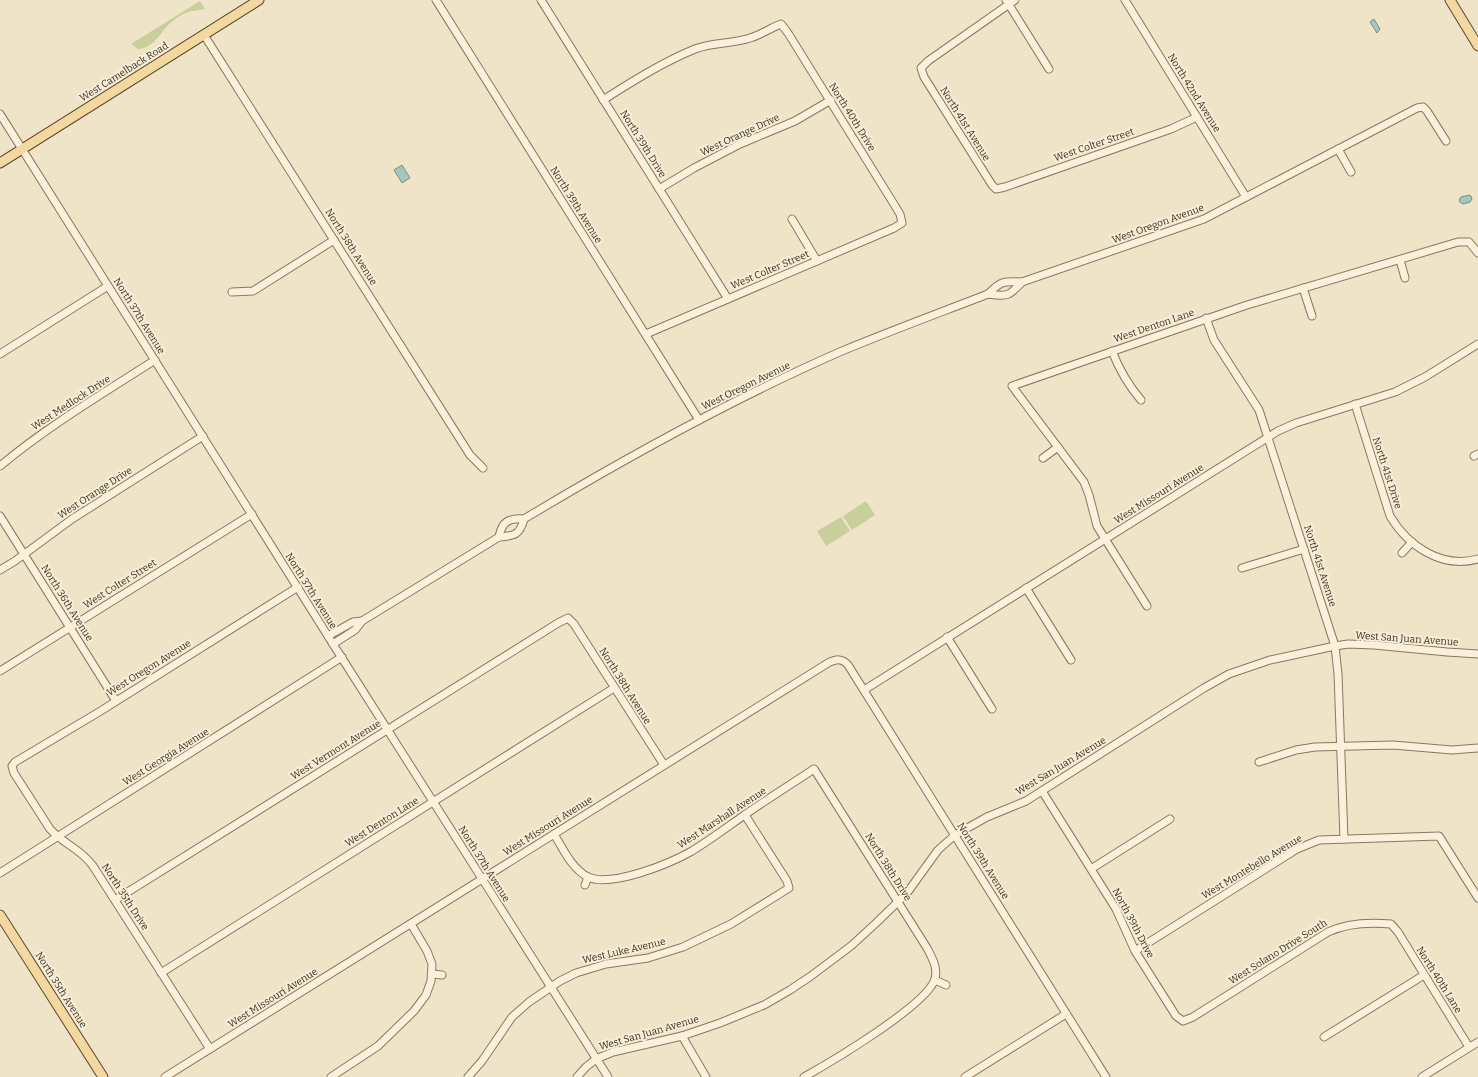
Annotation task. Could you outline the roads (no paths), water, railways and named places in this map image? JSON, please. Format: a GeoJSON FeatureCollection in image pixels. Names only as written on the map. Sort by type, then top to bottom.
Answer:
{"type":"FeatureCollection","features":[{"type":"Feature","properties":{"kind":"main road","name":"West Camelback Road"},"geometry":{"type":"LineString","coordinates":[[0,163],[259,0]]}},
{"type":"Feature","properties":{"kind":"main road"},"geometry":{"type":"LineString","coordinates":[[1450,0],[1478,46]]}},
{"type":"Feature","properties":{"kind":"main road","name":"North 35th Avenue"},"geometry":{"type":"LineString","coordinates":[[0,915],[102,1077]]}},
{"type":"Feature","properties":{"kind":"street","name":"North 39th Avenue"},"geometry":{"type":"LineString","coordinates":[[436,0],[699,420]]}},
{"type":"Feature","properties":{"kind":"street","name":"North 39th Drive"},"geometry":{"type":"LineString","coordinates":[[541,0],[728,299]]}},
{"type":"Feature","properties":{"kind":"street","name":"North 42nd Avenue"},"geometry":{"type":"LineString","coordinates":[[1125,0],[1246,197]]}},
{"type":"Feature","properties":{"kind":"street","name":"North 41st Avenue"},"geometry":{"type":"LineString","coordinates":[[996,189],[992,185],[924,77],[921,68],[928,61],[1010,1]]}},
{"type":"Feature","properties":{"kind":"street"},"geometry":{"type":"LineString","coordinates":[[1010,1],[1049,69]]}},
{"type":"Feature","properties":{"kind":"street","name":"North 40th Drive"},"geometry":{"type":"LineString","coordinates":[[603,100],[642,76],[696,48],[749,38],[771,27],[781,24],[831,100],[900,214],[902,223]]}},
{"type":"Feature","properties":{"kind":"street","name":"North 38th Avenue"},"geometry":{"type":"LineString","coordinates":[[204,35],[470,455],[483,468]]}},
{"type":"Feature","properties":{"kind":"street","name":"West Orange Drive"},"geometry":{"type":"LineString","coordinates":[[659,189],[694,168],[740,144],[796,121],[831,100]]}},
{"type":"Feature","properties":{"kind":"street","name":"West Oregon Avenue"},"geometry":{"type":"LineString","coordinates":[[499,537],[500,530],[508,521],[512,519],[524,519],[612,467],[699,420],[842,351],[988,294],[998,284],[1008,281],[1022,282],[1204,220],[1410,111],[1423,106],[1446,141]]}},
{"type":"Feature","properties":{"kind":"street","name":"North 37th Avenue"},"geometry":{"type":"LineString","coordinates":[[0,114],[432,802],[608,1077]]}},
{"type":"Feature","properties":{"kind":"street","name":"West Colter Street"},"geometry":{"type":"LineString","coordinates":[[996,189],[1171,129],[1197,117]]}},
{"type":"Feature","properties":{"kind":"street"},"geometry":{"type":"LineString","coordinates":[[1338,149],[1351,172]]}},
{"type":"Feature","properties":{"kind":"street"},"geometry":{"type":"LineString","coordinates":[[792,219],[817,261]]}},
{"type":"Feature","properties":{"kind":"street","name":"West Colter Street"},"geometry":{"type":"LineString","coordinates":[[646,334],[894,228],[902,223]]}},
{"type":"Feature","properties":{"kind":"street"},"geometry":{"type":"LineString","coordinates":[[232,292],[253,291],[334,240]]}},
{"type":"Feature","properties":{"kind":"street","name":"West Denton Lane"},"geometry":{"type":"LineString","coordinates":[[1058,447],[1012,386],[1206,318],[1458,242],[1469,242],[1478,253]]}},
{"type":"Feature","properties":{"kind":"street"},"geometry":{"type":"LineString","coordinates":[[1400,260],[1405,278]]}},
{"type":"Feature","properties":{"kind":"street","name":"West Oregon Avenue"},"geometry":{"type":"LineString","coordinates":[[988,294],[1002,296],[1012,293],[1022,282]]}},
{"type":"Feature","properties":{"kind":"street"},"geometry":{"type":"LineString","coordinates":[[0,354],[108,286]]}},
{"type":"Feature","properties":{"kind":"street"},"geometry":{"type":"LineString","coordinates":[[1304,288],[1312,316]]}},
{"type":"Feature","properties":{"kind":"street","name":"North 41st Avenue"},"geometry":{"type":"LineString","coordinates":[[1206,318],[1214,340],[1255,403],[1268,437],[1335,646],[1338,674],[1344,839]]}},
{"type":"Feature","properties":{"kind":"street","name":"West Missouri Avenue"},"geometry":{"type":"LineString","coordinates":[[864,690],[1268,437],[1296,423],[1405,388],[1478,344]]}},
{"type":"Feature","properties":{"kind":"street"},"geometry":{"type":"LineString","coordinates":[[1112,351],[1117,363],[1134,392],[1141,400]]}},
{"type":"Feature","properties":{"kind":"street","name":"West Medlock Drive"},"geometry":{"type":"LineString","coordinates":[[0,466],[68,416],[155,360]]}},
{"type":"Feature","properties":{"kind":"street","name":"North 41st Drive"},"geometry":{"type":"LineString","coordinates":[[1355,404],[1390,516],[1404,536],[1431,555],[1459,561],[1478,559]]}},
{"type":"Feature","properties":{"kind":"street","name":"West Orange Drive"},"geometry":{"type":"LineString","coordinates":[[0,570],[72,519],[203,436]]}},
{"type":"Feature","properties":{"kind":"street"},"geometry":{"type":"LineString","coordinates":[[1043,458],[1058,447],[1086,487],[1095,522],[1147,606]]}},
{"type":"Feature","properties":{"kind":"street","name":"West Colter Street"},"geometry":{"type":"LineString","coordinates":[[0,671],[252,514]]}},
{"type":"Feature","properties":{"kind":"street","name":"North 36th Avenue"},"geometry":{"type":"LineString","coordinates":[[0,516],[116,701]]}},
{"type":"Feature","properties":{"kind":"street","name":"West Oregon Avenue"},"geometry":{"type":"LineString","coordinates":[[333,644],[355,630],[362,621],[499,537],[512,536],[519,532],[524,519]]}},
{"type":"Feature","properties":{"kind":"street"},"geometry":{"type":"LineString","coordinates":[[1402,553],[1412,542]]}},
{"type":"Feature","properties":{"kind":"street"},"geometry":{"type":"LineString","coordinates":[[1242,568],[1304,549]]}},
{"type":"Feature","properties":{"kind":"street","name":"West Oregon Avenue"},"geometry":{"type":"LineString","coordinates":[[12,766],[14,762],[116,701],[298,587]]}},
{"type":"Feature","properties":{"kind":"street"},"geometry":{"type":"LineString","coordinates":[[1026,588],[1071,660]]}},
{"type":"Feature","properties":{"kind":"street","name":"North 38th Avenue"},"geometry":{"type":"LineString","coordinates":[[568,618],[574,624],[664,766]]}},
{"type":"Feature","properties":{"kind":"street","name":"West Vermont Avenue"},"geometry":{"type":"LineString","coordinates":[[115,900],[387,729],[568,618]]}},
{"type":"Feature","properties":{"kind":"street","name":"West Oregon Avenue"},"geometry":{"type":"LineString","coordinates":[[328,636],[353,622],[362,621]]}},
{"type":"Feature","properties":{"kind":"street"},"geometry":{"type":"LineString","coordinates":[[947,637],[992,709]]}},
{"type":"Feature","properties":{"kind":"street","name":"West San Juan Avenue"},"geometry":{"type":"LineString","coordinates":[[577,1077],[596,1059],[613,1052],[682,1036],[764,1005],[790,990],[850,946],[875,924],[907,893],[938,850],[955,835],[987,817],[1026,801],[1204,688],[1229,674],[1270,660],[1348,644],[1478,654]]}},
{"type":"Feature","properties":{"kind":"street","name":"West Georgia Avenue"},"geometry":{"type":"LineString","coordinates":[[0,873],[342,658]]}},
{"type":"Feature","properties":{"kind":"street","name":"West Missouri Avenue"},"geometry":{"type":"LineString","coordinates":[[165,1077],[828,663],[836,659],[840,660]]}},
{"type":"Feature","properties":{"kind":"street","name":"North 39th Avenue"},"geometry":{"type":"LineString","coordinates":[[840,660],[848,665],[864,690],[1106,1077]]}},
{"type":"Feature","properties":{"kind":"street","name":"West Denton Lane"},"geometry":{"type":"LineString","coordinates":[[161,973],[614,688]]}},
{"type":"Feature","properties":{"kind":"street"},"geometry":{"type":"LineString","coordinates":[[1259,762],[1296,750],[1315,747],[1393,745],[1452,750],[1478,748]]}},
{"type":"Feature","properties":{"kind":"street","name":"North 35th Drive"},"geometry":{"type":"LineString","coordinates":[[12,766],[25,791],[50,830],[56,837],[78,850],[88,859],[210,1050]]}},
{"type":"Feature","properties":{"kind":"street","name":"West Marshall Avenue"},"geometry":{"type":"LineString","coordinates":[[588,877],[599,880],[612,879],[632,875],[668,863],[692,851],[814,769]]}},
{"type":"Feature","properties":{"kind":"street","name":"North 38th Drive"},"geometry":{"type":"LineString","coordinates":[[814,769],[935,962],[935,980]]}},
{"type":"Feature","properties":{"kind":"street","name":"North 39th Drive"},"geometry":{"type":"LineString","coordinates":[[1042,790],[1116,909],[1135,951],[1176,1016],[1182,1021]]}},
{"type":"Feature","properties":{"kind":"street","name":"West Luke Avenue"},"geometry":{"type":"LineString","coordinates":[[468,1077],[482,1061],[512,1017],[529,1002],[551,987],[576,973],[606,964],[648,958],[683,947],[731,924],[789,888],[787,882],[745,815]]}},
{"type":"Feature","properties":{"kind":"street"},"geometry":{"type":"LineString","coordinates":[[1091,869],[1170,819]]}},
{"type":"Feature","properties":{"kind":"street"},"geometry":{"type":"LineString","coordinates":[[554,834],[571,861],[588,877],[585,885]]}},
{"type":"Feature","properties":{"kind":"street","name":"West Montebello Avenue"},"geometry":{"type":"LineString","coordinates":[[1135,951],[1297,849],[1319,840],[1439,836],[1478,898]]}},
{"type":"Feature","properties":{"kind":"street"},"geometry":{"type":"LineString","coordinates":[[331,1077],[378,1046],[392,1034],[414,1011],[426,995],[432,974],[432,964],[411,924]]}},
{"type":"Feature","properties":{"kind":"street","name":"North 40th Lane"},"geometry":{"type":"LineString","coordinates":[[1391,924],[1398,932],[1469,1047]]}},
{"type":"Feature","properties":{"kind":"street","name":"West Solano Drive South"},"geometry":{"type":"LineString","coordinates":[[1182,1021],[1193,1017],[1338,927],[1350,925],[1391,924]]}},
{"type":"Feature","properties":{"kind":"street"},"geometry":{"type":"LineString","coordinates":[[432,974],[442,975]]}},
{"type":"Feature","properties":{"kind":"street"},"geometry":{"type":"LineString","coordinates":[[1324,1037],[1424,975]]}},
{"type":"Feature","properties":{"kind":"street"},"geometry":{"type":"LineString","coordinates":[[804,1077],[839,1058],[922,998],[930,989],[935,980],[946,985]]}},
{"type":"Feature","properties":{"kind":"street"},"geometry":{"type":"LineString","coordinates":[[965,1077],[1066,1014]]}},
{"type":"Feature","properties":{"kind":"street"},"geometry":{"type":"LineString","coordinates":[[682,1036],[706,1077]]}},
{"type":"Feature","properties":{"kind":"street"},"geometry":{"type":"LineString","coordinates":[[1422,1077],[1478,1042]]}},
{"type":"Feature","properties":{"kind":"water"},"geometry":{"type":"Polygon","coordinates":[[[1374,19],[1380,29],[1377,33],[1370,22],[1374,19]]]}},
{"type":"Feature","properties":{"kind":"water"},"geometry":{"type":"Polygon","coordinates":[[[402,165],[410,178],[402,183],[394,170],[402,165]]]}},
{"type":"Feature","properties":{"kind":"water"},"geometry":{"type":"Polygon","coordinates":[[[1469,195],[1472,199],[1470,202],[1463,204],[1460,202],[1459,200],[1461,197],[1469,195]]]}}]}
